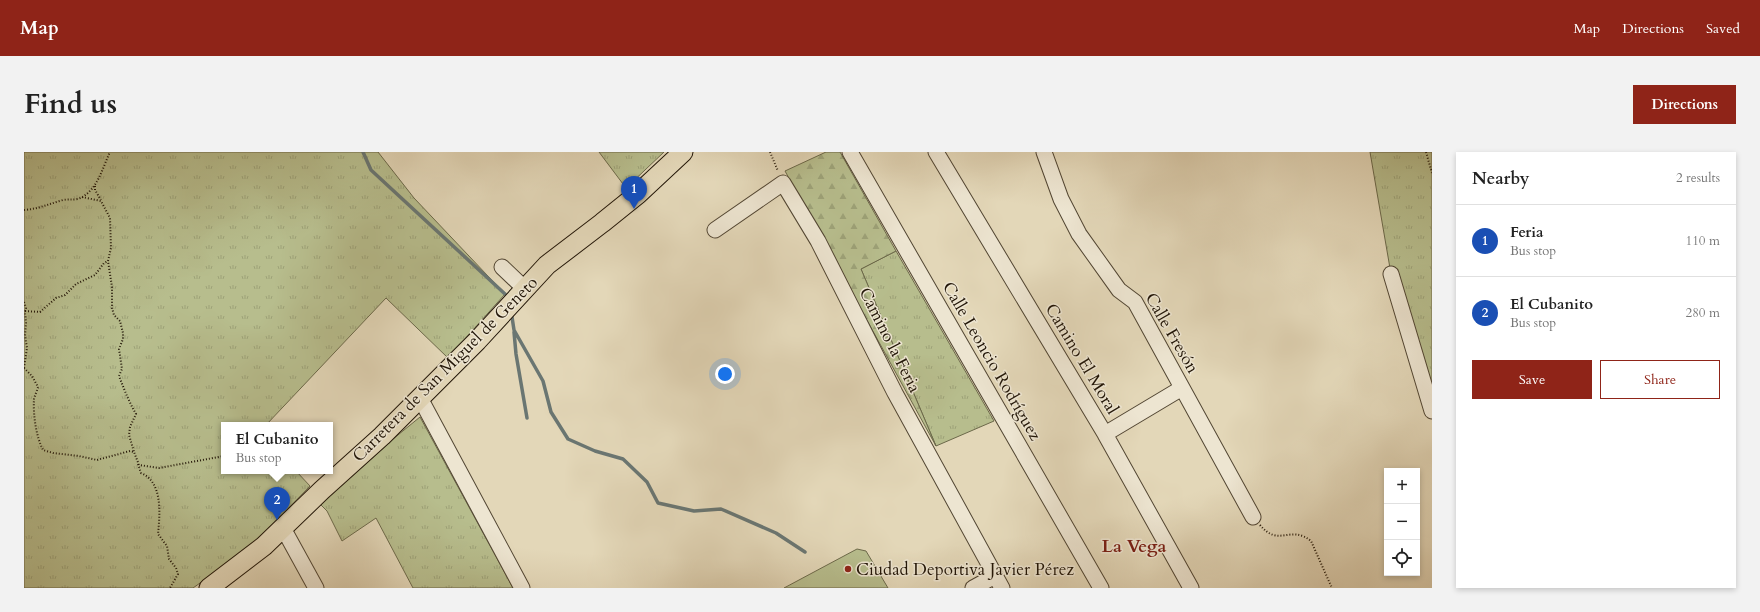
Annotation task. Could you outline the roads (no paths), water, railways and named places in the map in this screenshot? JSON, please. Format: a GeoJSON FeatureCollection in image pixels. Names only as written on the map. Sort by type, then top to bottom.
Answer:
{"type":"FeatureCollection","features":[{"type":"Feature","properties":{"kind":"main road","name":"Carretera de San Miguel de Geneto"},"geometry":{"type":"LineString","coordinates":[[209,588],[243,563],[283,528],[322,490],[382,436],[477,341],[524,288],[547,265],[638,194],[683,152]]}},
{"type":"Feature","properties":{"kind":"street","name":"Calle Leoncio Rodríguez"},"geometry":{"type":"LineString","coordinates":[[850,152],[1101,588]]}},
{"type":"Feature","properties":{"kind":"street","name":"Camino El Moral"},"geometry":{"type":"LineString","coordinates":[[936,152],[1105,434],[1191,588]]}},
{"type":"Feature","properties":{"kind":"street","name":"Calle Fresón"},"geometry":{"type":"LineString","coordinates":[[1044,152],[1061,198],[1079,234],[1119,290],[1135,302],[1253,517]]}},
{"type":"Feature","properties":{"kind":"street","name":"Camino la Feria"},"geometry":{"type":"LineString","coordinates":[[715,230],[783,183],[818,241],[895,393],[998,582]]}},
{"type":"Feature","properties":{"kind":"street"},"geometry":{"type":"LineString","coordinates":[[502,268],[524,288]]}},
{"type":"Feature","properties":{"kind":"street"},"geometry":{"type":"LineString","coordinates":[[1391,274],[1432,411]]}},
{"type":"Feature","properties":{"kind":"street"},"geometry":{"type":"LineString","coordinates":[[1105,434],[1182,388]]}},
{"type":"Feature","properties":{"kind":"street"},"geometry":{"type":"LineString","coordinates":[[420,398],[522,588]]}},
{"type":"Feature","properties":{"kind":"street"},"geometry":{"type":"LineString","coordinates":[[283,528],[316,588]]}},
{"type":"Feature","properties":{"kind":"street"},"geometry":{"type":"LineString","coordinates":[[973,588],[998,582]]}},
{"type":"Feature","properties":{"kind":"waterway"},"geometry":{"type":"LineString","coordinates":[[363,152],[371,170],[505,294]]}},
{"type":"Feature","properties":{"kind":"waterway"},"geometry":{"type":"LineString","coordinates":[[512,317],[514,330],[543,381],[551,412],[568,439],[595,451],[623,459],[647,482],[658,503],[694,511],[721,509],[776,533],[805,552]]}},
{"type":"Feature","properties":{"kind":"waterway"},"geometry":{"type":"LineString","coordinates":[[514,332],[516,354],[527,418]]}},
{"type":"Feature","properties":{"kind":"place","name":"Feria"},"geometry":{"type":"Point","coordinates":[634,209]}},
{"type":"Feature","properties":{"kind":"place","name":"El Cubanito"},"geometry":{"type":"Point","coordinates":[277,520]}},
{"type":"Feature","properties":{"kind":"place","name":"Ciudad Deportiva Javier Pérez"},"geometry":{"type":"Point","coordinates":[848,569]}},
{"type":"Feature","properties":{"kind":"district","name":"La Vega"},"geometry":{"type":"Point","coordinates":[1134,546]}}]}
